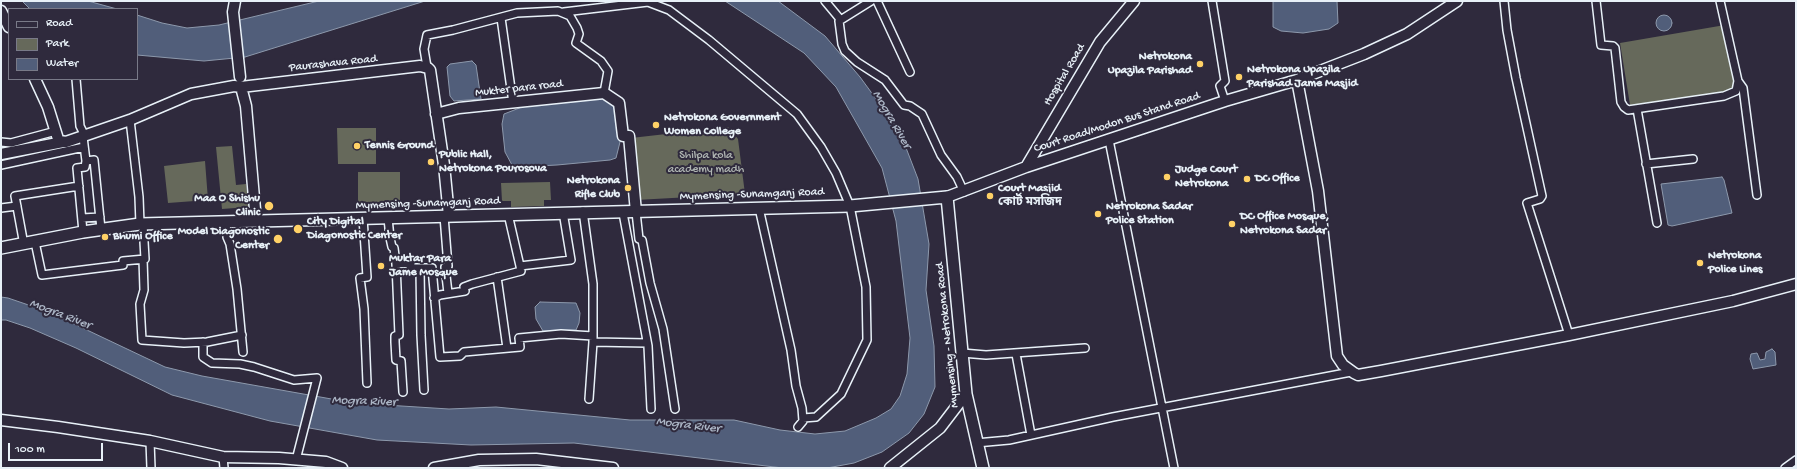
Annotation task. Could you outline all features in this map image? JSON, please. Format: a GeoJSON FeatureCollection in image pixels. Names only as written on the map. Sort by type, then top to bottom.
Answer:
{"type":"FeatureCollection","features":[{"type":"Feature","properties":{"kind":"main road","name":"Mymensing -Sunamganj Road"},"geometry":{"type":"LineString","coordinates":[[1,248],[24,245],[83,232],[141,224],[563,212],[623,213],[854,206],[947,197]]}},
{"type":"Feature","properties":{"kind":"main road","name":"Mymensing - Netrokona Road"},"geometry":{"type":"LineString","coordinates":[[947,197],[966,394],[982,468]]}},
{"type":"Feature","properties":{"kind":"street"},"geometry":{"type":"LineString","coordinates":[[234,1],[233,12],[241,82],[246,106],[256,221]]}},
{"type":"Feature","properties":{"kind":"street"},"geometry":{"type":"LineString","coordinates":[[825,1],[840,19]]}},
{"type":"Feature","properties":{"kind":"street"},"geometry":{"type":"LineString","coordinates":[[871,1],[840,19],[838,24],[839,31],[845,51],[869,70],[885,80],[904,105],[910,106],[922,114],[941,155],[957,177],[964,192]]}},
{"type":"Feature","properties":{"kind":"street"},"geometry":{"type":"LineString","coordinates":[[877,1],[910,72]]}},
{"type":"Feature","properties":{"kind":"street","name":"Hospital Road"},"geometry":{"type":"LineString","coordinates":[[1026,167],[1100,42],[1134,1]]}},
{"type":"Feature","properties":{"kind":"street"},"geometry":{"type":"LineString","coordinates":[[1212,1],[1225,81],[1220,86],[1225,101]]}},
{"type":"Feature","properties":{"kind":"street","name":"Court Road/Modon Bus Stand Road"},"geometry":{"type":"LineString","coordinates":[[947,197],[964,192],[1026,167],[1225,101],[1297,80],[1364,54],[1407,34],[1445,5],[1457,1]]}},
{"type":"Feature","properties":{"kind":"street"},"geometry":{"type":"LineString","coordinates":[[1504,1],[1506,30],[1542,196],[1540,199],[1527,203],[1569,335]]}},
{"type":"Feature","properties":{"kind":"street"},"geometry":{"type":"LineString","coordinates":[[1596,1],[1601,46],[1613,46],[1614,48],[1622,102],[1624,107],[1628,110],[1730,94],[1736,91],[1738,81]]}},
{"type":"Feature","properties":{"kind":"street"},"geometry":{"type":"LineString","coordinates":[[1720,1],[1738,81],[1743,88],[1757,195]]}},
{"type":"Feature","properties":{"kind":"street"},"geometry":{"type":"LineString","coordinates":[[448,293],[445,267],[448,266],[447,216],[430,70],[427,67],[424,49],[426,35],[453,30],[517,13],[553,10],[564,12],[603,6],[648,2],[669,10],[709,40],[797,114],[821,147],[854,206],[866,287],[867,340],[841,394],[816,417],[803,418]]}},
{"type":"Feature","properties":{"kind":"street"},"geometry":{"type":"LineString","coordinates":[[1,11],[8,25]]}},
{"type":"Feature","properties":{"kind":"street"},"geometry":{"type":"LineString","coordinates":[[564,12],[570,16],[579,34],[576,43],[601,61],[608,71],[604,93],[619,103],[623,136],[629,136],[639,239],[642,240],[650,283],[663,329],[675,409]]}},
{"type":"Feature","properties":{"kind":"street"},"geometry":{"type":"LineString","coordinates":[[501,18],[513,103]]}},
{"type":"Feature","properties":{"kind":"street","name":"Paurashava Road"},"geometry":{"type":"LineString","coordinates":[[1,154],[63,142],[84,140],[191,94],[234,86],[241,82],[420,66],[427,67]]}},
{"type":"Feature","properties":{"kind":"street"},"geometry":{"type":"LineString","coordinates":[[35,80],[48,107],[58,138],[63,142]]}},
{"type":"Feature","properties":{"kind":"street"},"geometry":{"type":"LineString","coordinates":[[76,80],[80,126],[84,140],[86,161],[85,167],[77,168],[83,232]]}},
{"type":"Feature","properties":{"kind":"street"},"geometry":{"type":"LineString","coordinates":[[1297,80],[1318,191],[1337,356],[1343,365],[1351,372],[1358,375],[1569,335],[1733,301],[1796,284]]}},
{"type":"Feature","properties":{"kind":"street","name":"Mukter para road"},"geometry":{"type":"LineString","coordinates":[[436,114],[459,108],[604,93]]}},
{"type":"Feature","properties":{"kind":"street"},"geometry":{"type":"LineString","coordinates":[[1637,109],[1657,223]]}},
{"type":"Feature","properties":{"kind":"street"},"geometry":{"type":"LineString","coordinates":[[130,120],[145,259],[143,260],[144,290],[140,304],[142,340],[184,343],[219,341],[229,337],[242,336]]}},
{"type":"Feature","properties":{"kind":"street"},"geometry":{"type":"LineString","coordinates":[[1,142],[11,143],[56,131]]}},
{"type":"Feature","properties":{"kind":"street"},"geometry":{"type":"LineString","coordinates":[[1,165],[84,140]]}},
{"type":"Feature","properties":{"kind":"street"},"geometry":{"type":"LineString","coordinates":[[1109,140],[1174,468]]}},
{"type":"Feature","properties":{"kind":"street"},"geometry":{"type":"LineString","coordinates":[[1646,164],[1693,158]]}},
{"type":"Feature","properties":{"kind":"street"},"geometry":{"type":"LineString","coordinates":[[86,161],[94,160],[101,229]]}},
{"type":"Feature","properties":{"kind":"street"},"geometry":{"type":"LineString","coordinates":[[24,245],[15,196],[79,186]]}},
{"type":"Feature","properties":{"kind":"street"},"geometry":{"type":"LineString","coordinates":[[1,208],[17,206]]}},
{"type":"Feature","properties":{"kind":"street"},"geometry":{"type":"LineString","coordinates":[[759,208],[790,343],[803,418],[798,427]]}},
{"type":"Feature","properties":{"kind":"street"},"geometry":{"type":"LineString","coordinates":[[520,266],[571,260],[563,212]]}},
{"type":"Feature","properties":{"kind":"street"},"geometry":{"type":"LineString","coordinates":[[583,212],[592,271],[594,316],[589,400]]}},
{"type":"Feature","properties":{"kind":"street"},"geometry":{"type":"LineString","coordinates":[[623,213],[647,343],[651,409]]}},
{"type":"Feature","properties":{"kind":"street"},"geometry":{"type":"LineString","coordinates":[[434,298],[448,293],[464,291],[464,287],[521,271],[508,214]]}},
{"type":"Feature","properties":{"kind":"street"},"geometry":{"type":"LineString","coordinates":[[82,218],[100,217]]}},
{"type":"Feature","properties":{"kind":"street"},"geometry":{"type":"LineString","coordinates":[[363,218],[366,277],[360,278],[364,309],[367,383]]}},
{"type":"Feature","properties":{"kind":"street"},"geometry":{"type":"LineString","coordinates":[[388,218],[390,238],[392,247],[394,248],[396,264],[399,335],[395,336],[396,360],[401,361],[403,392]]}},
{"type":"Feature","properties":{"kind":"street"},"geometry":{"type":"LineString","coordinates":[[226,221],[227,237],[230,244],[237,289],[243,352]]}},
{"type":"Feature","properties":{"kind":"street"},"geometry":{"type":"LineString","coordinates":[[35,242],[42,275],[123,265],[123,261],[143,260]]}},
{"type":"Feature","properties":{"kind":"street"},"geometry":{"type":"LineString","coordinates":[[396,264],[410,263],[410,268],[432,268],[440,357],[460,356],[464,352],[520,347],[519,338],[561,334],[593,339],[647,343]]}},
{"type":"Feature","properties":{"kind":"street"},"geometry":{"type":"LineString","coordinates":[[420,269],[421,336],[424,390]]}},
{"type":"Feature","properties":{"kind":"street"},"geometry":{"type":"LineString","coordinates":[[497,278],[507,348]]}},
{"type":"Feature","properties":{"kind":"street"},"geometry":{"type":"LineString","coordinates":[[204,342],[203,356],[212,363],[240,364],[294,380],[317,378],[296,460]]}},
{"type":"Feature","properties":{"kind":"street"},"geometry":{"type":"LineString","coordinates":[[962,353],[986,355],[1016,354],[1085,348]]}},
{"type":"Feature","properties":{"kind":"street"},"geometry":{"type":"LineString","coordinates":[[1016,354],[1031,435]]}},
{"type":"Feature","properties":{"kind":"street"},"geometry":{"type":"LineString","coordinates":[[976,443],[1009,440],[1162,408],[1351,372]]}},
{"type":"Feature","properties":{"kind":"street"},"geometry":{"type":"LineString","coordinates":[[890,468],[940,428],[966,394]]}},
{"type":"Feature","properties":{"kind":"street"},"geometry":{"type":"LineString","coordinates":[[1,420],[58,426],[150,441],[222,457],[296,460],[342,468]]}},
{"type":"Feature","properties":{"kind":"street"},"geometry":{"type":"LineString","coordinates":[[150,441],[151,468]]}},
{"type":"Feature","properties":{"kind":"street"},"geometry":{"type":"LineString","coordinates":[[222,457],[224,468]]}},
{"type":"Feature","properties":{"kind":"street"},"geometry":{"type":"LineString","coordinates":[[434,468],[479,460],[613,468]]}},
{"type":"Feature","properties":{"kind":"street"},"geometry":{"type":"LineString","coordinates":[[1785,468],[1796,460]]}},
{"type":"Feature","properties":{"kind":"green space"},"geometry":{"type":"Polygon","coordinates":[[[1725,25],[1735,80],[1733,88],[1726,93],[1630,105],[1620,43],[1725,25]]]}},
{"type":"Feature","properties":{"kind":"green space","name":"Shilpa kola academy madh"},"geometry":{"type":"Polygon","coordinates":[[[728,127],[738,139],[745,194],[636,200],[631,138],[728,127]]]}},
{"type":"Feature","properties":{"kind":"green space","name":"Tennis Ground"},"geometry":{"type":"Polygon","coordinates":[[[337,128],[376,128],[376,164],[338,164],[337,128]]]}},
{"type":"Feature","properties":{"kind":"green space"},"geometry":{"type":"Polygon","coordinates":[[[232,146],[236,185],[246,184],[249,207],[222,209],[216,147],[232,146]]]}},
{"type":"Feature","properties":{"kind":"green space"},"geometry":{"type":"Polygon","coordinates":[[[205,161],[208,200],[168,203],[164,166],[205,161]]]}},
{"type":"Feature","properties":{"kind":"green space"},"geometry":{"type":"Polygon","coordinates":[[[358,172],[400,172],[400,202],[358,202],[358,172]]]}},
{"type":"Feature","properties":{"kind":"green space"},"geometry":{"type":"Polygon","coordinates":[[[550,182],[551,200],[544,200],[544,206],[511,207],[511,201],[502,201],[501,183],[550,182]]]}},
{"type":"Feature","properties":{"kind":"water"},"geometry":{"type":"Polygon","coordinates":[[[22,1],[88,1],[113,8],[29,8],[22,1]]]}},
{"type":"Feature","properties":{"kind":"water"},"geometry":{"type":"Polygon","coordinates":[[[319,1],[425,1],[245,57],[204,61],[138,55],[138,15],[162,23],[187,28],[219,25],[319,1]]]}},
{"type":"Feature","properties":{"kind":"water","name":"Mogra River"},"geometry":{"type":"Polygon","coordinates":[[[725,1],[778,1],[825,36],[860,77],[893,122],[903,140],[918,179],[929,244],[926,290],[934,346],[935,387],[924,414],[909,433],[882,452],[854,463],[827,468],[783,468],[574,443],[471,445],[377,440],[270,421],[172,395],[76,348],[30,328],[6,320],[1,320],[1,297],[8,298],[49,312],[165,367],[202,376],[354,403],[449,409],[496,407],[630,420],[734,420],[780,430],[815,434],[845,431],[876,418],[891,409],[900,396],[907,374],[910,338],[896,221],[882,168],[836,87],[804,53],[725,1]]]}},
{"type":"Feature","properties":{"kind":"water"},"geometry":{"type":"Polygon","coordinates":[[[1273,1],[1337,1],[1338,23],[1329,29],[1303,33],[1281,31],[1273,27],[1273,1]]]}},
{"type":"Feature","properties":{"kind":"water"},"geometry":{"type":"Polygon","coordinates":[[[1664,15],[1671,20],[1672,23],[1667,30],[1664,31],[1657,26],[1656,23],[1661,16],[1664,15]]]}},
{"type":"Feature","properties":{"kind":"water"},"geometry":{"type":"Polygon","coordinates":[[[472,61],[476,65],[481,99],[454,101],[450,96],[447,67],[450,64],[472,61]]]}},
{"type":"Feature","properties":{"kind":"water"},"geometry":{"type":"Polygon","coordinates":[[[602,97],[613,101],[620,122],[620,142],[616,158],[610,160],[557,165],[519,167],[512,165],[505,152],[502,124],[504,114],[522,107],[602,97]]]}},
{"type":"Feature","properties":{"kind":"water"},"geometry":{"type":"Polygon","coordinates":[[[1722,177],[1732,213],[1672,226],[1668,225],[1661,184],[1722,177]]]}},
{"type":"Feature","properties":{"kind":"water"},"geometry":{"type":"Polygon","coordinates":[[[540,302],[576,303],[580,313],[579,323],[576,330],[543,331],[536,319],[535,307],[540,302]]]}},
{"type":"Feature","properties":{"kind":"water"},"geometry":{"type":"Polygon","coordinates":[[[1772,349],[1775,352],[1776,365],[1753,369],[1750,359],[1751,354],[1757,353],[1760,360],[1765,359],[1766,352],[1772,349]]]}},
{"type":"Feature","properties":{"kind":"place","name":"Netrokona Upazila Parishad"},"geometry":{"type":"Point","coordinates":[1200,64]}},
{"type":"Feature","properties":{"kind":"place","name":"Netrokona Upazila Parishad Jame Masjid"},"geometry":{"type":"Point","coordinates":[1239,77]}},
{"type":"Feature","properties":{"kind":"place","name":"Netrokona Government Women College"},"geometry":{"type":"Point","coordinates":[656,125]}},
{"type":"Feature","properties":{"kind":"place","name":"Tennis Ground"},"geometry":{"type":"Point","coordinates":[357,146]}},
{"type":"Feature","properties":{"kind":"place","name":"Public Hall, Netrokona Pourosova"},"geometry":{"type":"Point","coordinates":[431,162]}},
{"type":"Feature","properties":{"kind":"place","name":"Judge Court Netrokona"},"geometry":{"type":"Point","coordinates":[1167,177]}},
{"type":"Feature","properties":{"kind":"place","name":"DC Office"},"geometry":{"type":"Point","coordinates":[1247,179]}},
{"type":"Feature","properties":{"kind":"place","name":"Netrokona Rifle Club"},"geometry":{"type":"Point","coordinates":[628,188]}},
{"type":"Feature","properties":{"kind":"place","name":"Court Masjid কোর্ট মসজিদ"},"geometry":{"type":"Point","coordinates":[990,196]}},
{"type":"Feature","properties":{"kind":"place","name":"Maa O Shishu Clinic"},"geometry":{"type":"Point","coordinates":[269,206]}},
{"type":"Feature","properties":{"kind":"place","name":"Netrokona Sadar Police Station"},"geometry":{"type":"Point","coordinates":[1098,214]}},
{"type":"Feature","properties":{"kind":"place","name":"DC Office Mosque, Netrokona Sadar"},"geometry":{"type":"Point","coordinates":[1232,224]}},
{"type":"Feature","properties":{"kind":"place","name":"City Digital Diagonostic Center"},"geometry":{"type":"Point","coordinates":[298,229]}},
{"type":"Feature","properties":{"kind":"place","name":"Bhumi Office"},"geometry":{"type":"Point","coordinates":[105,237]}},
{"type":"Feature","properties":{"kind":"place","name":"Model Diagonostic Center"},"geometry":{"type":"Point","coordinates":[278,239]}},
{"type":"Feature","properties":{"kind":"place","name":"Netrokona Police Lines"},"geometry":{"type":"Point","coordinates":[1700,263]}},
{"type":"Feature","properties":{"kind":"place","name":"Muktar Para Jame Mosque"},"geometry":{"type":"Point","coordinates":[381,266]}}]}
